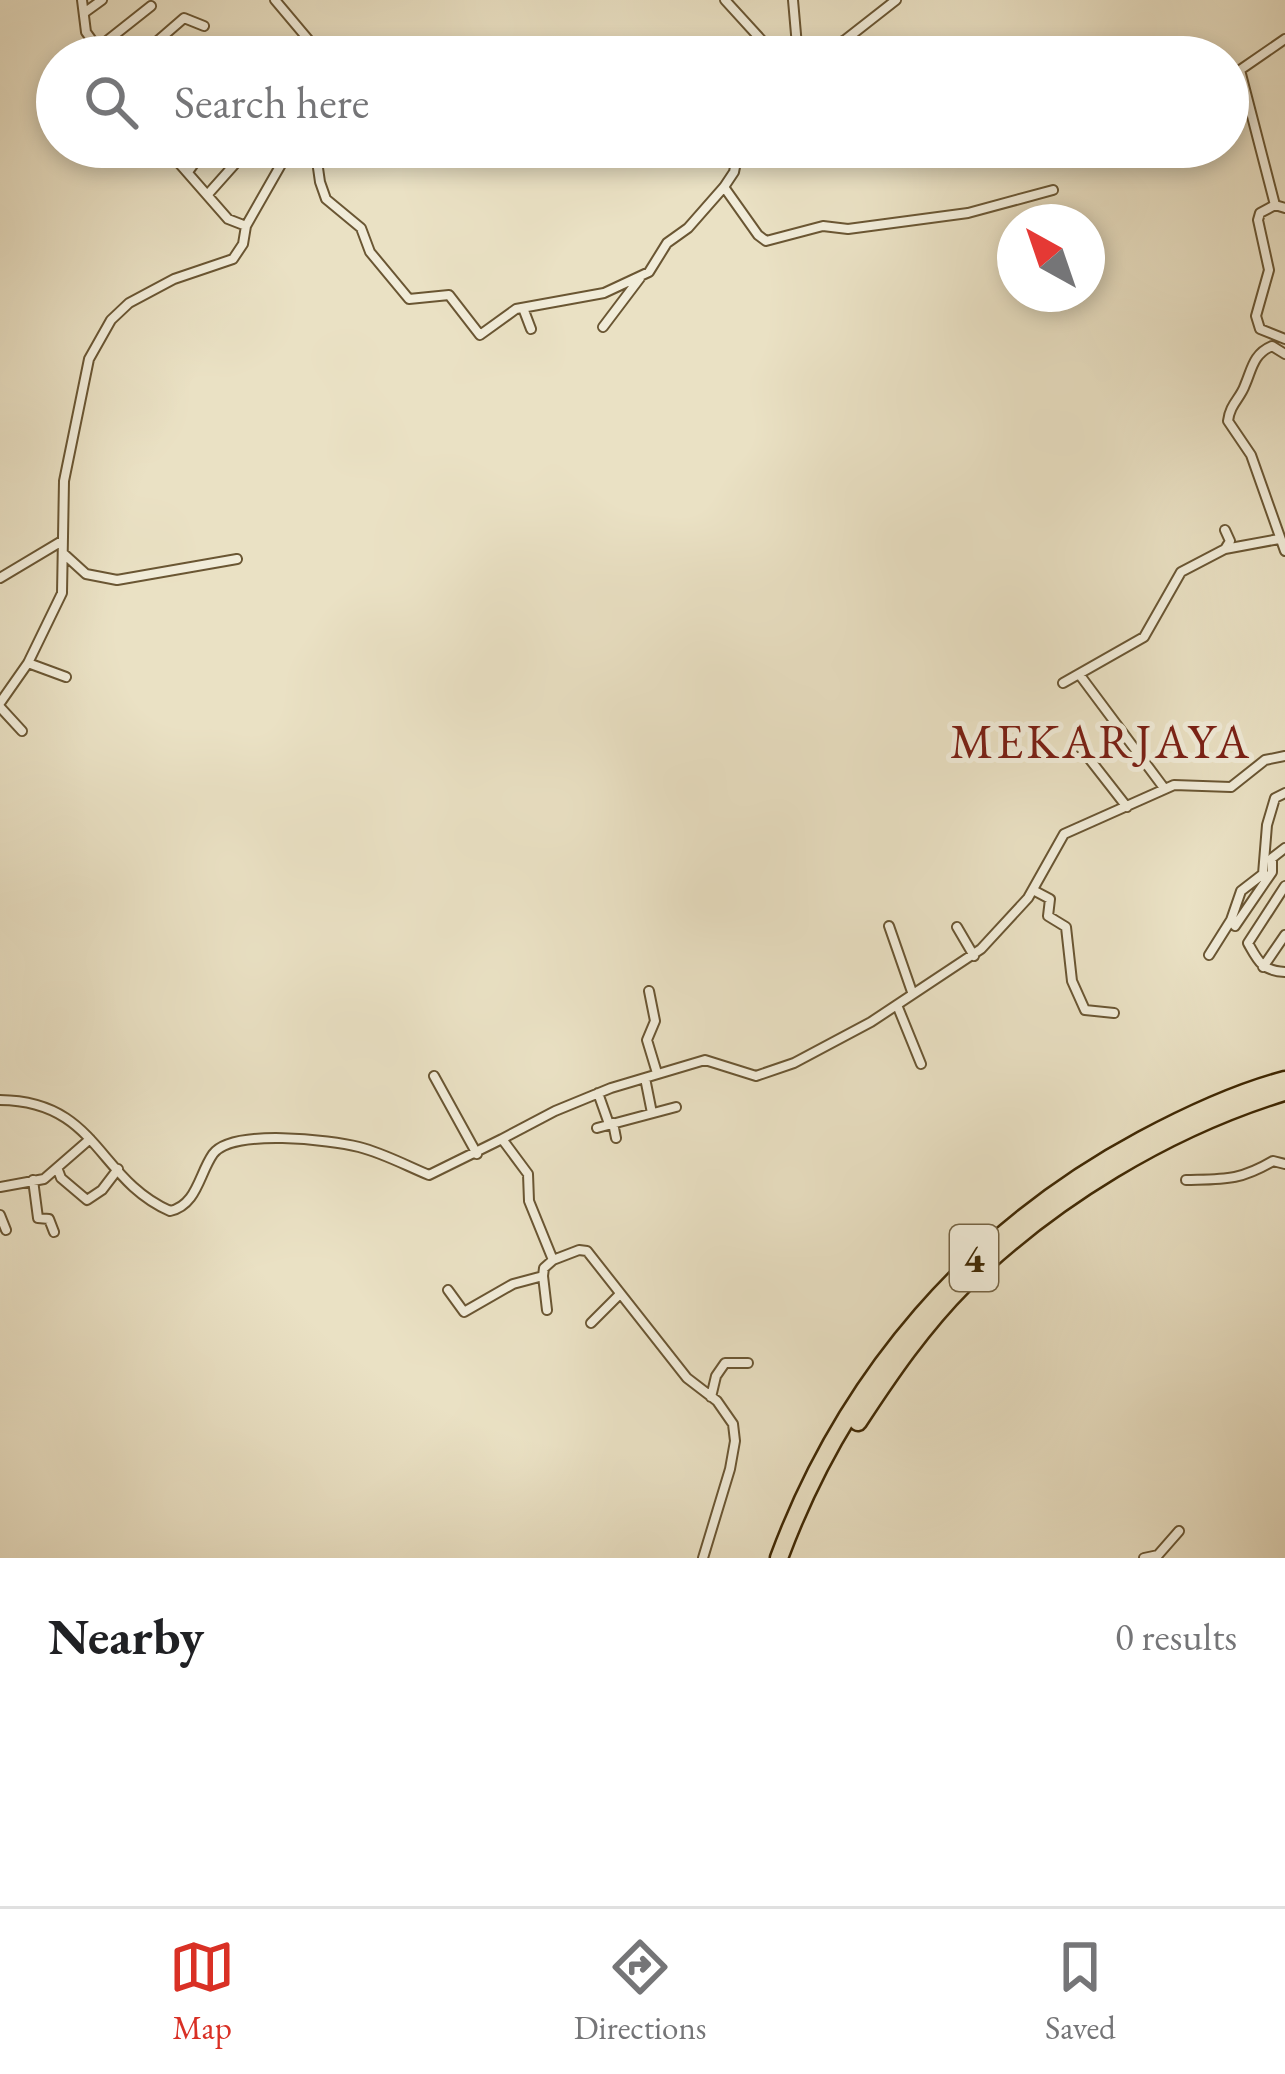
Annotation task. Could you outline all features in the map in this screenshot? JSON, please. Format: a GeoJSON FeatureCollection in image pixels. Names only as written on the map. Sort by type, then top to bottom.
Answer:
{"type":"FeatureCollection","features":[{"type":"Feature","properties":{"kind":"highway","name":"4"},"geometry":{"type":"LineString","coordinates":[[779,1558],[792,1523],[849,1415],[883,1362],[956,1275],[1003,1232],[1117,1154],[1218,1103],[1285,1080]]}},
{"type":"Feature","properties":{"kind":"highway","name":"4"},"geometry":{"type":"LineString","coordinates":[[790,1558],[859,1421],[926,1325],[964,1284],[1011,1242],[1124,1163],[1178,1134],[1285,1092]]}},
{"type":"Feature","properties":{"kind":"street"},"geometry":{"type":"LineString","coordinates":[[82,0],[89,36]]}},
{"type":"Feature","properties":{"kind":"street"},"geometry":{"type":"LineString","coordinates":[[84,13],[102,0]]}},
{"type":"Feature","properties":{"kind":"street"},"geometry":{"type":"LineString","coordinates":[[275,0],[305,36]]}},
{"type":"Feature","properties":{"kind":"street"},"geometry":{"type":"LineString","coordinates":[[794,0],[797,36]]}},
{"type":"Feature","properties":{"kind":"street"},"geometry":{"type":"LineString","coordinates":[[850,36],[896,0]]}},
{"type":"Feature","properties":{"kind":"street"},"geometry":{"type":"LineString","coordinates":[[731,3],[759,36]]}},
{"type":"Feature","properties":{"kind":"street"},"geometry":{"type":"LineString","coordinates":[[119,36],[152,6]]}},
{"type":"Feature","properties":{"kind":"street"},"geometry":{"type":"LineString","coordinates":[[163,36],[184,18],[204,26]]}},
{"type":"Feature","properties":{"kind":"street"},"geometry":{"type":"LineString","coordinates":[[1249,62],[1285,39]]}},
{"type":"Feature","properties":{"kind":"street"},"geometry":{"type":"LineString","coordinates":[[1249,104],[1280,206],[1260,213],[1258,220],[1269,270],[1256,316],[1260,328],[1285,339]]}},
{"type":"Feature","properties":{"kind":"street"},"geometry":{"type":"LineString","coordinates":[[184,168],[228,219],[246,226]]}},
{"type":"Feature","properties":{"kind":"street"},"geometry":{"type":"LineString","coordinates":[[188,172],[191,168]]}},
{"type":"Feature","properties":{"kind":"street"},"geometry":{"type":"LineString","coordinates":[[208,193],[231,168]]}},
{"type":"Feature","properties":{"kind":"street"},"geometry":{"type":"LineString","coordinates":[[22,731],[0,705],[28,663],[62,593],[64,481],[89,358],[111,320],[129,303],[233,259],[279,168]]}},
{"type":"Feature","properties":{"kind":"street"},"geometry":{"type":"LineString","coordinates":[[318,168],[326,199],[361,228],[370,253],[404,296],[413,300],[449,296],[480,335],[523,308],[590,297],[641,276],[656,266],[668,243],[688,228],[735,168]]}},
{"type":"Feature","properties":{"kind":"street"},"geometry":{"type":"LineString","coordinates":[[724,187],[766,241],[823,226],[848,229],[968,212],[1053,190]]}},
{"type":"Feature","properties":{"kind":"street"},"geometry":{"type":"LineString","coordinates":[[603,327],[641,276]]}},
{"type":"Feature","properties":{"kind":"street"},"geometry":{"type":"LineString","coordinates":[[523,308],[531,329]]}},
{"type":"Feature","properties":{"kind":"street"},"geometry":{"type":"LineString","coordinates":[[1063,683],[1144,637],[1180,572],[1225,549],[1282,543],[1251,455],[1228,421],[1231,405],[1261,352],[1272,346],[1285,354]]}},
{"type":"Feature","properties":{"kind":"street"},"geometry":{"type":"LineString","coordinates":[[1225,530],[1230,541],[1225,549]]}},
{"type":"Feature","properties":{"kind":"street"},"geometry":{"type":"LineString","coordinates":[[0,578],[62,541]]}},
{"type":"Feature","properties":{"kind":"street"},"geometry":{"type":"LineString","coordinates":[[63,553],[86,574],[117,580],[237,559]]}},
{"type":"Feature","properties":{"kind":"street"},"geometry":{"type":"LineString","coordinates":[[28,663],[66,677]]}},
{"type":"Feature","properties":{"kind":"street"},"geometry":{"type":"LineString","coordinates":[[1079,674],[1164,788]]}},
{"type":"Feature","properties":{"kind":"street"},"geometry":{"type":"LineString","coordinates":[[1077,743],[1106,774],[1127,807]]}},
{"type":"Feature","properties":{"kind":"street"},"geometry":{"type":"LineString","coordinates":[[0,1100],[61,1111],[158,1206],[170,1211],[189,1201],[219,1148],[244,1140],[325,1141],[362,1147],[429,1175],[555,1111],[657,1073],[712,1060],[746,1076],[766,1074],[826,1047],[974,956],[1011,920],[1064,834],[1164,788],[1187,783],[1231,787],[1265,760],[1285,756]]}},
{"type":"Feature","properties":{"kind":"street"},"geometry":{"type":"LineString","coordinates":[[1209,955],[1231,920],[1241,891],[1263,874],[1269,816],[1275,798],[1285,793]]}},
{"type":"Feature","properties":{"kind":"street"},"geometry":{"type":"LineString","coordinates":[[1235,926],[1272,872],[1272,858],[1285,848]]}},
{"type":"Feature","properties":{"kind":"street"},"geometry":{"type":"LineString","coordinates":[[1033,890],[1050,898],[1048,916],[1066,927],[1072,981],[1085,1010],[1114,1013]]}},
{"type":"Feature","properties":{"kind":"street"},"geometry":{"type":"LineString","coordinates":[[1284,892],[1248,943],[1257,963],[1285,972]]}},
{"type":"Feature","properties":{"kind":"street"},"geometry":{"type":"LineString","coordinates":[[889,926],[912,992]]}},
{"type":"Feature","properties":{"kind":"street"},"geometry":{"type":"LineString","coordinates":[[957,927],[974,956]]}},
{"type":"Feature","properties":{"kind":"street"},"geometry":{"type":"LineString","coordinates":[[1263,967],[1285,935]]}},
{"type":"Feature","properties":{"kind":"street"},"geometry":{"type":"LineString","coordinates":[[650,991],[655,1022],[647,1040],[657,1073]]}},
{"type":"Feature","properties":{"kind":"street"},"geometry":{"type":"LineString","coordinates":[[897,1005],[921,1064]]}},
{"type":"Feature","properties":{"kind":"street"},"geometry":{"type":"LineString","coordinates":[[434,1076],[477,1154]]}},
{"type":"Feature","properties":{"kind":"street"},"geometry":{"type":"LineString","coordinates":[[645,1078],[652,1113]]}},
{"type":"Feature","properties":{"kind":"street"},"geometry":{"type":"LineString","coordinates":[[598,1094],[616,1138]]}},
{"type":"Feature","properties":{"kind":"street"},"geometry":{"type":"LineString","coordinates":[[597,1128],[676,1106]]}},
{"type":"Feature","properties":{"kind":"street"},"geometry":{"type":"LineString","coordinates":[[0,1187],[44,1179],[90,1139]]}},
{"type":"Feature","properties":{"kind":"street"},"geometry":{"type":"LineString","coordinates":[[502,1139],[528,1174],[529,1202],[553,1260]]}},
{"type":"Feature","properties":{"kind":"street"},"geometry":{"type":"LineString","coordinates":[[1186,1180],[1234,1180],[1258,1172],[1268,1162],[1285,1164]]}},
{"type":"Feature","properties":{"kind":"street"},"geometry":{"type":"LineString","coordinates":[[58,1168],[61,1178],[87,1200],[118,1169]]}},
{"type":"Feature","properties":{"kind":"street"},"geometry":{"type":"LineString","coordinates":[[33,1180],[38,1218],[49,1219],[54,1232]]}},
{"type":"Feature","properties":{"kind":"street"},"geometry":{"type":"LineString","coordinates":[[0,1215],[6,1230]]}},
{"type":"Feature","properties":{"kind":"street"},"geometry":{"type":"LineString","coordinates":[[547,1310],[544,1268],[553,1260],[587,1251],[687,1378],[728,1415],[735,1441],[703,1558]]}},
{"type":"Feature","properties":{"kind":"street"},"geometry":{"type":"LineString","coordinates":[[448,1290],[464,1312],[513,1283],[543,1276]]}},
{"type":"Feature","properties":{"kind":"street"},"geometry":{"type":"LineString","coordinates":[[591,1323],[619,1295]]}},
{"type":"Feature","properties":{"kind":"street"},"geometry":{"type":"LineString","coordinates":[[711,1397],[724,1363],[748,1363]]}},
{"type":"Feature","properties":{"kind":"street"},"geometry":{"type":"LineString","coordinates":[[1144,1558],[1158,1555],[1179,1531]]}},
{"type":"Feature","properties":{"kind":"district","name":"MEKARJAYA"},"geometry":{"type":"Point","coordinates":[1101,741]}}]}
